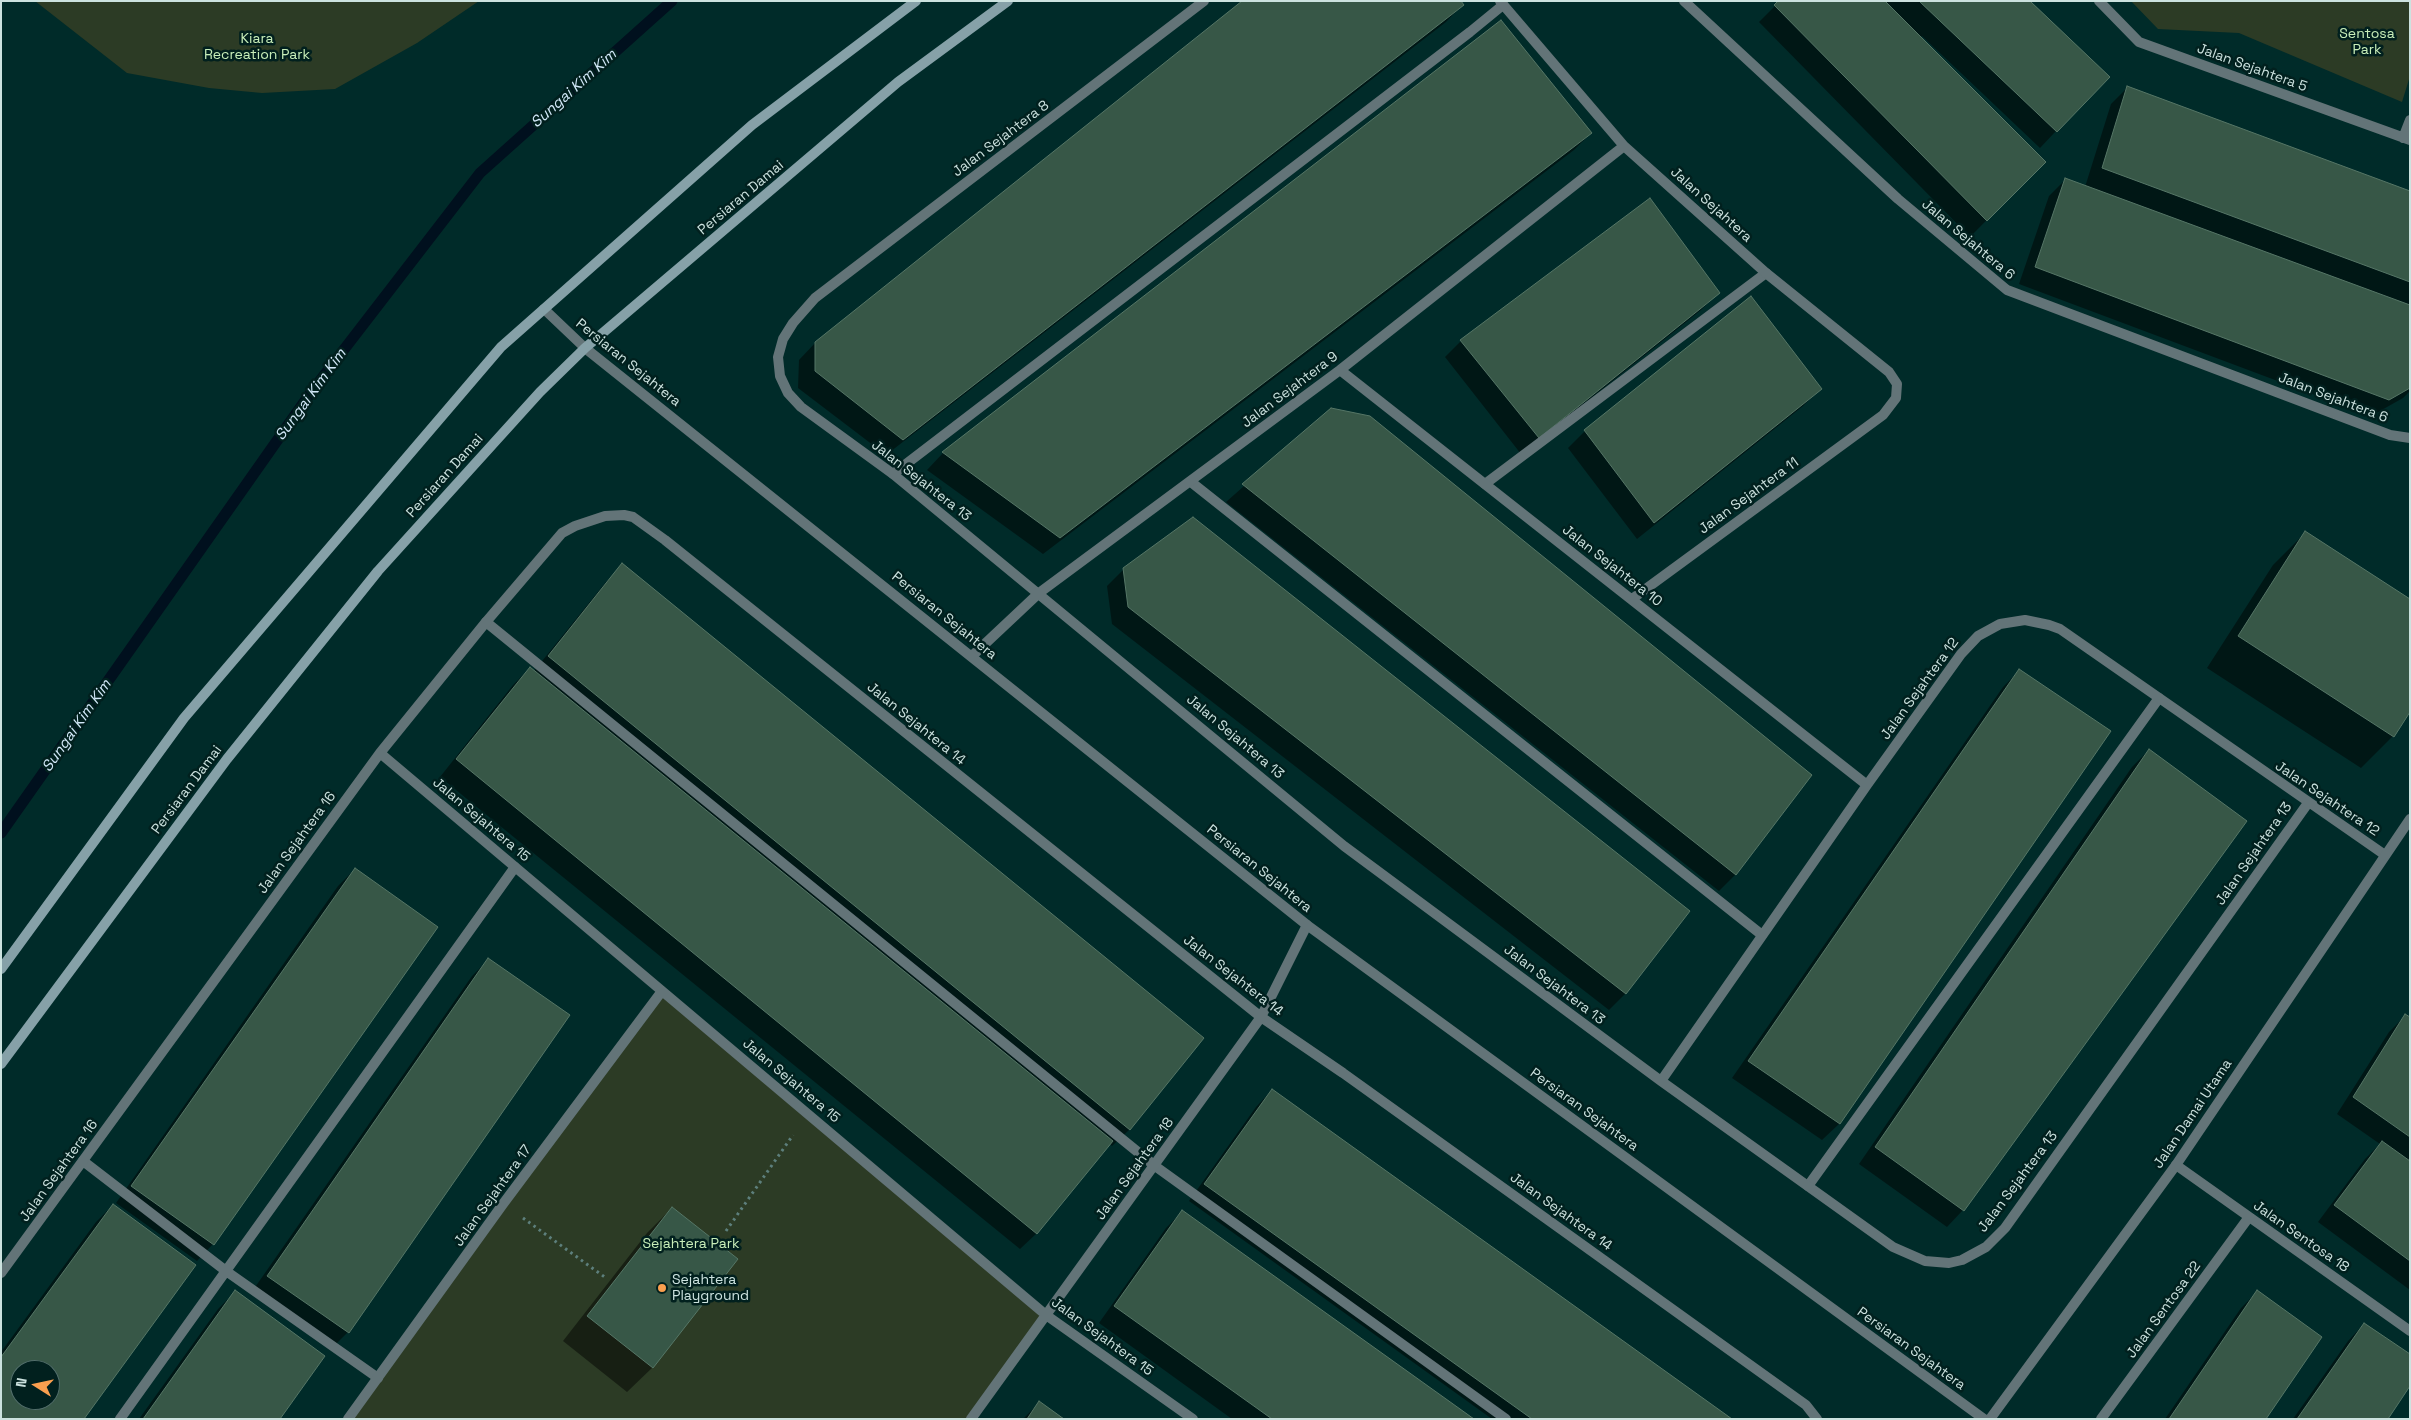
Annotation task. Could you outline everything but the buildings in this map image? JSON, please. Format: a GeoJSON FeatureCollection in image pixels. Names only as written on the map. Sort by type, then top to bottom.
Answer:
{"type":"FeatureCollection","features":[{"type":"Feature","properties":{"kind":"main road"},"geometry":{"type":"LineString","coordinates":[[1,969],[184,718],[501,347],[752,125],[916,1]]}},
{"type":"Feature","properties":{"kind":"main road","name":"Persiaran Damai"},"geometry":{"type":"LineString","coordinates":[[1,1064],[227,759],[372,578],[540,392],[585,348],[898,82],[1008,1]]}},
{"type":"Feature","properties":{"kind":"street","name":"Jalan Sejahtera 8"},"geometry":{"type":"LineString","coordinates":[[814,298],[1204,1]]}},
{"type":"Feature","properties":{"kind":"street","name":"Jalan Sejahtera 6"},"geometry":{"type":"LineString","coordinates":[[1684,1],[1898,199],[2007,290],[2399,438],[2410,438]]}},
{"type":"Feature","properties":{"kind":"street","name":"Jalan Sejahtera 5"},"geometry":{"type":"LineString","coordinates":[[2099,1],[2139,42],[2407,139]]}},
{"type":"Feature","properties":{"kind":"street"},"geometry":{"type":"LineString","coordinates":[[893,474],[1439,56],[1501,3]]}},
{"type":"Feature","properties":{"kind":"street","name":"Jalan Sejahtera"},"geometry":{"type":"LineString","coordinates":[[1501,3],[1624,146],[1766,273],[1894,377],[1897,384],[1896,398],[1883,415]]}},
{"type":"Feature","properties":{"kind":"street"},"geometry":{"type":"LineString","coordinates":[[2407,139],[2410,120]]}},
{"type":"Feature","properties":{"kind":"street","name":"Jalan Sejahtera 9"},"geometry":{"type":"LineString","coordinates":[[972,656],[1039,593],[1340,370],[1624,146]]}},
{"type":"Feature","properties":{"kind":"street"},"geometry":{"type":"LineString","coordinates":[[1485,484],[1766,273]]}},
{"type":"Feature","properties":{"kind":"street","name":"Jalan Sejahtera 13"},"geometry":{"type":"LineString","coordinates":[[814,298],[793,323],[783,339],[778,357],[780,376],[788,393],[801,407],[893,474],[1344,846],[1661,1081],[1893,1247],[1914,1258],[1950,1263],[1962,1260],[1986,1248],[2005,1228],[2308,803]]}},
{"type":"Feature","properties":{"kind":"street","name":"Persiaran Sejahtera"},"geometry":{"type":"LineString","coordinates":[[544,308],[585,348],[1307,925],[1984,1419]]}},
{"type":"Feature","properties":{"kind":"street","name":"Jalan Sejahtera 10"},"geometry":{"type":"LineString","coordinates":[[1340,370],[1867,785]]}},
{"type":"Feature","properties":{"kind":"street","name":"Jalan Sejahtera 11"},"geometry":{"type":"LineString","coordinates":[[1632,599],[1883,415]]}},
{"type":"Feature","properties":{"kind":"street"},"geometry":{"type":"LineString","coordinates":[[1191,482],[1762,935]]}},
{"type":"Feature","properties":{"kind":"street","name":"Jalan Sejahtera 16"},"geometry":{"type":"LineString","coordinates":[[1,1273],[380,753],[557,538],[575,526],[605,516],[624,515],[633,517],[665,540]]}},
{"type":"Feature","properties":{"kind":"street","name":"Jalan Sejahtera 14"},"geometry":{"type":"LineString","coordinates":[[665,540],[1261,1017],[1343,1073],[1806,1405],[1816,1419]]}},
{"type":"Feature","properties":{"kind":"street","name":"Jalan Sejahtera 12"},"geometry":{"type":"LineString","coordinates":[[1661,1081],[1867,785],[1969,644],[1978,636],[2000,624],[2025,620],[2060,629],[2385,855]]}},
{"type":"Feature","properties":{"kind":"street"},"geometry":{"type":"LineString","coordinates":[[486,622],[1155,1166],[1506,1419]]}},
{"type":"Feature","properties":{"kind":"street"},"geometry":{"type":"LineString","coordinates":[[1808,1186],[2160,698]]}},
{"type":"Feature","properties":{"kind":"street","name":"Jalan Sejahtera 15"},"geometry":{"type":"LineString","coordinates":[[380,753],[1046,1315],[1192,1418]]}},
{"type":"Feature","properties":{"kind":"street","name":"Jalan Damai Utama"},"geometry":{"type":"LineString","coordinates":[[1990,1419],[2176,1165],[2410,819]]}},
{"type":"Feature","properties":{"kind":"street"},"geometry":{"type":"LineString","coordinates":[[120,1419],[515,867]]}},
{"type":"Feature","properties":{"kind":"street","name":"Jalan Sejahtera 18"},"geometry":{"type":"LineString","coordinates":[[971,1419],[1261,1017],[1307,925]]}},
{"type":"Feature","properties":{"kind":"street","name":"Jalan Sejahtera 17"},"geometry":{"type":"LineString","coordinates":[[348,1419],[503,1204],[662,991]]}},
{"type":"Feature","properties":{"kind":"street"},"geometry":{"type":"LineString","coordinates":[[83,1161],[226,1271],[378,1378]]}},
{"type":"Feature","properties":{"kind":"street","name":"Jalan Sentosa 18"},"geometry":{"type":"LineString","coordinates":[[2176,1165],[2410,1331]]}},
{"type":"Feature","properties":{"kind":"street","name":"Jalan Sentosa 22"},"geometry":{"type":"LineString","coordinates":[[2101,1419],[2249,1217]]}},
{"type":"Feature","properties":{"kind":"path"},"geometry":{"type":"LineString","coordinates":[[726,1231],[808,1114]]}},
{"type":"Feature","properties":{"kind":"path"},"geometry":{"type":"LineString","coordinates":[[503,1204],[606,1278]]}},
{"type":"Feature","properties":{"kind":"green space","name":"Kiara Recreation Park"},"geometry":{"type":"Polygon","coordinates":[[[35,1],[479,1],[417,43],[335,89],[262,93],[209,88],[127,73],[35,1]]]}},
{"type":"Feature","properties":{"kind":"green space","name":"Sentosa Park"},"geometry":{"type":"Polygon","coordinates":[[[2131,1],[2410,1],[2410,76],[2402,102],[2239,33],[2158,29],[2131,1]]]}},
{"type":"Feature","properties":{"kind":"green space","name":"Sejahtera Park"},"geometry":{"type":"Polygon","coordinates":[[[662,991],[1046,1315],[971,1419],[348,1419],[662,991]]]}},
{"type":"Feature","properties":{"kind":"waterway","name":"Sungai Kim Kim"},"geometry":{"type":"LineString","coordinates":[[1,833],[312,391],[480,173],[672,1]]}},
{"type":"Feature","properties":{"kind":"place","name":"Sejahtera Playground"},"geometry":{"type":"Point","coordinates":[662,1288]}}]}
